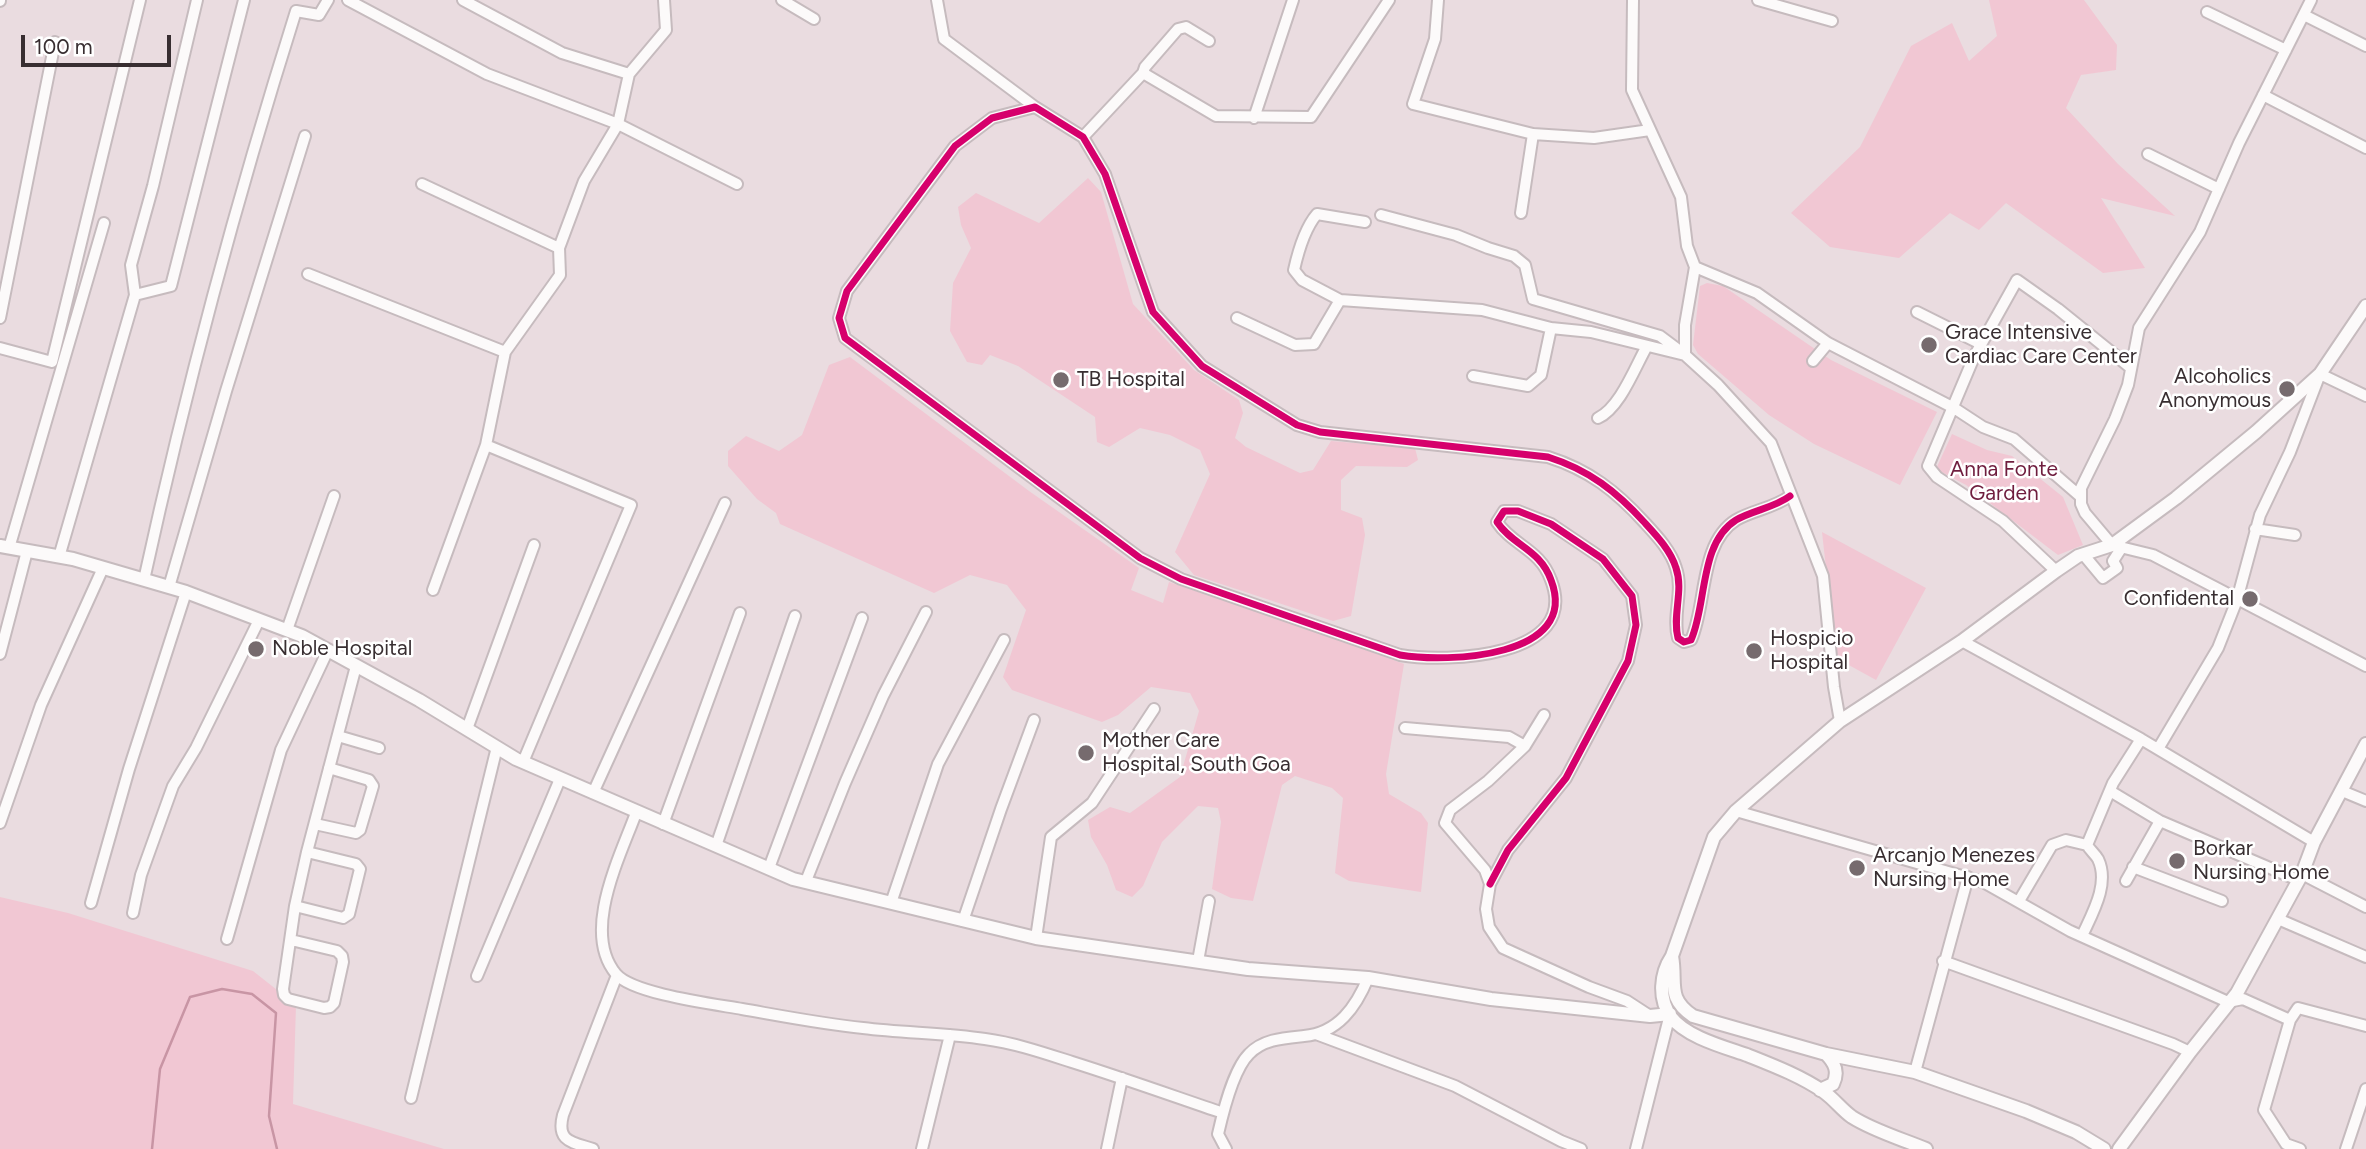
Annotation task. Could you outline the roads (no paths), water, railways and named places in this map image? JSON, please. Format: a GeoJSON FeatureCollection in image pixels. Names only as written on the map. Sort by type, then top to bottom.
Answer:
{"type":"FeatureCollection","features":[{"type":"Feature","properties":{"kind":"main road"},"geometry":{"type":"LineString","coordinates":[[1926,1149],[1852,1117],[1820,1090],[1786,1072],[1686,1030],[1670,1014],[1665,1006],[1662,987],[1665,967],[1672,956],[1714,838],[1736,811],[1840,721],[1962,641],[2056,570],[2083,554],[2117,546],[2176,498],[2256,432],[2320,374],[2366,306]]}},
{"type":"Feature","properties":{"kind":"main road"},"geometry":{"type":"LineString","coordinates":[[4,547],[59,557],[169,587],[287,630],[419,699],[523,762],[636,813],[806,881],[1036,938],[1248,969],[1368,978],[1491,999],[1650,1016],[1670,1014]]}},
{"type":"Feature","properties":{"kind":"main road"},"geometry":{"type":"LineString","coordinates":[[2119,1149],[2252,969],[2366,744]]}},
{"type":"Feature","properties":{"kind":"main road"},"geometry":{"type":"LineString","coordinates":[[1672,956],[1673,992],[1683,1010],[1693,1016],[1762,1038],[1915,1072],[2026,1111],[2076,1132],[2104,1149]]}},
{"type":"Feature","properties":{"kind":"main road"},"geometry":{"type":"LineString","coordinates":[[1820,1090],[1830,1086],[1835,1079],[1836,1067],[1826,1054]]}},
{"type":"Feature","properties":{"kind":"street"},"geometry":{"type":"LineString","coordinates":[[0,348],[52,362],[140,0]]}},
{"type":"Feature","properties":{"kind":"street"},"geometry":{"type":"LineString","coordinates":[[59,557],[135,295],[131,265],[153,186],[197,0]]}},
{"type":"Feature","properties":{"kind":"street"},"geometry":{"type":"LineString","coordinates":[[135,295],[171,286],[244,0]]}},
{"type":"Feature","properties":{"kind":"street"},"geometry":{"type":"LineString","coordinates":[[144,580],[177,435],[217,282],[296,11],[319,15],[328,0]]}},
{"type":"Feature","properties":{"kind":"street"},"geometry":{"type":"LineString","coordinates":[[348,0],[486,74],[618,124],[737,184]]}},
{"type":"Feature","properties":{"kind":"street"},"geometry":{"type":"LineString","coordinates":[[463,0],[562,53],[629,74]]}},
{"type":"Feature","properties":{"kind":"street"},"geometry":{"type":"LineString","coordinates":[[433,590],[486,445],[505,352],[560,275],[559,248],[584,181],[618,124],[629,74],[666,30],[664,0]]}},
{"type":"Feature","properties":{"kind":"street"},"geometry":{"type":"LineString","coordinates":[[782,0],[814,19]]}},
{"type":"Feature","properties":{"kind":"street"},"geometry":{"type":"LineString","coordinates":[[937,0],[944,39],[1035,107],[1083,137],[1105,174],[1153,312],[1202,366],[1297,425],[1320,432],[1548,457],[1569,463],[1620,496],[1666,548],[1676,568],[1679,590],[1675,628],[1678,638],[1684,642],[1691,640],[1695,633],[1701,596],[1714,547],[1723,532],[1735,520],[1779,504],[1790,496]]}},
{"type":"Feature","properties":{"kind":"street"},"geometry":{"type":"LineString","coordinates":[[1254,118],[1293,0]]}},
{"type":"Feature","properties":{"kind":"street"},"geometry":{"type":"LineString","coordinates":[[1143,73],[1216,116],[1311,117],[1389,0]]}},
{"type":"Feature","properties":{"kind":"street"},"geometry":{"type":"LineString","coordinates":[[1438,0],[1435,40],[1413,104],[1533,134],[1594,138],[1650,130]]}},
{"type":"Feature","properties":{"kind":"street"},"geometry":{"type":"LineString","coordinates":[[1633,0],[1632,90],[1681,197],[1687,246],[1695,267],[1685,325],[1685,355]]}},
{"type":"Feature","properties":{"kind":"street"},"geometry":{"type":"LineString","coordinates":[[1758,0],[1832,21]]}},
{"type":"Feature","properties":{"kind":"street"},"geometry":{"type":"LineString","coordinates":[[2311,0],[2263,95],[2200,232],[2139,328],[2128,385],[2115,419],[2081,488],[2081,505],[2085,513],[2117,546],[2153,555],[2366,667]]}},
{"type":"Feature","properties":{"kind":"street"},"geometry":{"type":"LineString","coordinates":[[2207,12],[2286,50]]}},
{"type":"Feature","properties":{"kind":"street"},"geometry":{"type":"LineString","coordinates":[[2304,15],[2366,46]]}},
{"type":"Feature","properties":{"kind":"street"},"geometry":{"type":"LineString","coordinates":[[1083,137],[1143,73],[1145,67],[1178,29],[1186,27],[1209,41]]}},
{"type":"Feature","properties":{"kind":"street"},"geometry":{"type":"LineString","coordinates":[[0,318],[55,42]]}},
{"type":"Feature","properties":{"kind":"street"},"geometry":{"type":"LineString","coordinates":[[2263,95],[2366,148]]}},
{"type":"Feature","properties":{"kind":"street"},"geometry":{"type":"LineString","coordinates":[[1035,107],[992,118],[955,146],[847,291],[839,318],[845,338],[1140,558],[1181,579],[1400,655],[1424,659],[1495,652],[1526,642],[1546,629],[1554,613],[1556,594],[1550,577],[1543,563],[1504,532],[1497,522],[1504,511],[1518,512],[1551,524],[1604,559],[1632,596],[1636,625],[1628,661],[1566,778],[1508,850],[1490,884],[1486,909],[1489,927],[1503,948],[1589,987],[1627,1000],[1650,1016]]}},
{"type":"Feature","properties":{"kind":"street"},"geometry":{"type":"LineString","coordinates":[[1521,214],[1533,134]]}},
{"type":"Feature","properties":{"kind":"street"},"geometry":{"type":"LineString","coordinates":[[169,587],[305,135]]}},
{"type":"Feature","properties":{"kind":"street"},"geometry":{"type":"LineString","coordinates":[[2148,154],[2219,189]]}},
{"type":"Feature","properties":{"kind":"street"},"geometry":{"type":"LineString","coordinates":[[422,184],[559,248]]}},
{"type":"Feature","properties":{"kind":"street"},"geometry":{"type":"LineString","coordinates":[[1365,222],[1317,214],[1308,228],[1294,270],[1302,280],[1340,300],[1482,310],[1551,328],[1591,332],[1685,355]]}},
{"type":"Feature","properties":{"kind":"street"},"geometry":{"type":"LineString","coordinates":[[1381,215],[1456,235],[1514,256],[1525,265],[1533,299],[1660,336],[1718,385],[1771,443],[1823,576],[1840,721]]}},
{"type":"Feature","properties":{"kind":"street"},"geometry":{"type":"LineString","coordinates":[[4,547],[104,223]]}},
{"type":"Feature","properties":{"kind":"street"},"geometry":{"type":"LineString","coordinates":[[1695,267],[1758,293],[1828,343],[1954,408],[1983,427],[2014,439],[2081,497]]}},
{"type":"Feature","properties":{"kind":"street"},"geometry":{"type":"LineString","coordinates":[[308,274],[505,352]]}},
{"type":"Feature","properties":{"kind":"street"},"geometry":{"type":"LineString","coordinates":[[2056,570],[2003,521],[1937,477],[1928,466],[1981,344],[2017,281],[2058,309],[2131,368]]}},
{"type":"Feature","properties":{"kind":"street"},"geometry":{"type":"LineString","coordinates":[[1237,318],[1295,345],[1314,344],[1340,300]]}},
{"type":"Feature","properties":{"kind":"street"},"geometry":{"type":"LineString","coordinates":[[1917,312],[1981,344]]}},
{"type":"Feature","properties":{"kind":"street"},"geometry":{"type":"LineString","coordinates":[[1473,376],[1528,387],[1541,375],[1551,328]]}},
{"type":"Feature","properties":{"kind":"street"},"geometry":{"type":"LineString","coordinates":[[1813,361],[1828,343]]}},
{"type":"Feature","properties":{"kind":"street"},"geometry":{"type":"LineString","coordinates":[[1598,418],[1609,411],[1617,401],[1647,346]]}},
{"type":"Feature","properties":{"kind":"street"},"geometry":{"type":"LineString","coordinates":[[2158,748],[2218,648],[2236,600],[2260,514],[2290,452],[2320,374],[2366,396]]}},
{"type":"Feature","properties":{"kind":"street"},"geometry":{"type":"LineString","coordinates":[[486,445],[631,505],[523,762]]}},
{"type":"Feature","properties":{"kind":"street"},"geometry":{"type":"LineString","coordinates":[[287,630],[334,496]]}},
{"type":"Feature","properties":{"kind":"street"},"geometry":{"type":"LineString","coordinates":[[593,793],[725,503]]}},
{"type":"Feature","properties":{"kind":"street"},"geometry":{"type":"LineString","coordinates":[[2255,529],[2295,536]]}},
{"type":"Feature","properties":{"kind":"street"},"geometry":{"type":"LineString","coordinates":[[467,729],[534,545]]}},
{"type":"Feature","properties":{"kind":"street"},"geometry":{"type":"LineString","coordinates":[[2083,554],[2103,578],[2118,568],[2113,561],[2117,546]]}},
{"type":"Feature","properties":{"kind":"street"},"geometry":{"type":"LineString","coordinates":[[0,654],[27,551]]}},
{"type":"Feature","properties":{"kind":"street"},"geometry":{"type":"LineString","coordinates":[[0,823],[41,705],[103,568]]}},
{"type":"Feature","properties":{"kind":"street"},"geometry":{"type":"LineString","coordinates":[[91,903],[129,769],[186,592]]}},
{"type":"Feature","properties":{"kind":"street"},"geometry":{"type":"LineString","coordinates":[[806,881],[883,696],[926,612]]}},
{"type":"Feature","properties":{"kind":"street"},"geometry":{"type":"LineString","coordinates":[[663,824],[740,613]]}},
{"type":"Feature","properties":{"kind":"street"},"geometry":{"type":"LineString","coordinates":[[716,846],[795,615]]}},
{"type":"Feature","properties":{"kind":"street"},"geometry":{"type":"LineString","coordinates":[[769,868],[862,618]]}},
{"type":"Feature","properties":{"kind":"street"},"geometry":{"type":"LineString","coordinates":[[133,913],[141,875],[173,786],[196,748],[259,620]]}},
{"type":"Feature","properties":{"kind":"street"},"geometry":{"type":"LineString","coordinates":[[891,903],[938,764],[1004,640]]}},
{"type":"Feature","properties":{"kind":"street"},"geometry":{"type":"LineString","coordinates":[[1962,641],[2158,748],[2314,842]]}},
{"type":"Feature","properties":{"kind":"street"},"geometry":{"type":"LineString","coordinates":[[227,939],[281,750],[328,650]]}},
{"type":"Feature","properties":{"kind":"street"},"geometry":{"type":"LineString","coordinates":[[291,940],[337,951],[342,956],[334,1003],[330,1007],[288,999],[284,995],[295,906],[356,666]]}},
{"type":"Feature","properties":{"kind":"street"},"geometry":{"type":"LineString","coordinates":[[1036,938],[1051,838],[1092,803],[1154,709]]}},
{"type":"Feature","properties":{"kind":"street"},"geometry":{"type":"LineString","coordinates":[[1490,884],[1485,870],[1445,823],[1450,810],[1488,781],[1525,746],[1544,715]]}},
{"type":"Feature","properties":{"kind":"street"},"geometry":{"type":"LineString","coordinates":[[963,921],[1034,720]]}},
{"type":"Feature","properties":{"kind":"street"},"geometry":{"type":"LineString","coordinates":[[1405,728],[1509,737],[1525,746]]}},
{"type":"Feature","properties":{"kind":"street"},"geometry":{"type":"LineString","coordinates":[[338,736],[379,748]]}},
{"type":"Feature","properties":{"kind":"street"},"geometry":{"type":"LineString","coordinates":[[2087,845],[2110,791],[2141,739]]}},
{"type":"Feature","properties":{"kind":"street"},"geometry":{"type":"LineString","coordinates":[[411,1098],[497,747]]}},
{"type":"Feature","properties":{"kind":"street"},"geometry":{"type":"LineString","coordinates":[[315,824],[356,833],[360,830],[373,786],[369,780],[329,768]]}},
{"type":"Feature","properties":{"kind":"street"},"geometry":{"type":"LineString","coordinates":[[477,976],[560,779]]}},
{"type":"Feature","properties":{"kind":"street"},"geometry":{"type":"LineString","coordinates":[[2342,790],[2366,801]]}},
{"type":"Feature","properties":{"kind":"street"},"geometry":{"type":"LineString","coordinates":[[2110,791],[2160,821],[2300,877],[2366,907]]}},
{"type":"Feature","properties":{"kind":"street"},"geometry":{"type":"LineString","coordinates":[[1736,811],[1983,882],[2082,936],[2228,1002],[2243,999],[2290,1020]]}},
{"type":"Feature","properties":{"kind":"street"},"geometry":{"type":"LineString","coordinates":[[636,813],[603,913],[601,943],[617,975],[627,983],[647,990],[736,1008],[863,1028],[950,1035],[1016,1045],[1223,1113]]}},
{"type":"Feature","properties":{"kind":"street"},"geometry":{"type":"LineString","coordinates":[[2126,881],[2160,821]]}},
{"type":"Feature","properties":{"kind":"street"},"geometry":{"type":"LineString","coordinates":[[2019,901],[2052,845],[2066,840],[2087,845],[2098,859],[2101,878],[2097,901],[2082,936]]}},
{"type":"Feature","properties":{"kind":"street"},"geometry":{"type":"LineString","coordinates":[[295,906],[343,918],[349,914],[360,869],[356,864],[307,852]]}},
{"type":"Feature","properties":{"kind":"street"},"geometry":{"type":"LineString","coordinates":[[2133,867],[2222,901]]}},
{"type":"Feature","properties":{"kind":"street"},"geometry":{"type":"LineString","coordinates":[[1915,1072],[1968,877]]}},
{"type":"Feature","properties":{"kind":"street"},"geometry":{"type":"LineString","coordinates":[[1198,961],[1209,901]]}},
{"type":"Feature","properties":{"kind":"street"},"geometry":{"type":"LineString","coordinates":[[2278,919],[2366,957]]}},
{"type":"Feature","properties":{"kind":"street"},"geometry":{"type":"LineString","coordinates":[[1944,961],[2190,1052]]}},
{"type":"Feature","properties":{"kind":"street"},"geometry":{"type":"LineString","coordinates":[[593,1149],[570,1142],[562,1135],[561,1121],[617,975]]}},
{"type":"Feature","properties":{"kind":"street"},"geometry":{"type":"LineString","coordinates":[[1226,1149],[1218,1135],[1223,1113],[1241,1065],[1249,1053],[1262,1044],[1328,1030],[1348,1014],[1368,978]]}},
{"type":"Feature","properties":{"kind":"street"},"geometry":{"type":"LineString","coordinates":[[2300,1149],[2286,1144],[2264,1111],[2290,1020],[2298,1008],[2366,1026]]}},
{"type":"Feature","properties":{"kind":"street"},"geometry":{"type":"LineString","coordinates":[[1636,1149],[1670,1014]]}},
{"type":"Feature","properties":{"kind":"street"},"geometry":{"type":"LineString","coordinates":[[1317,1034],[1455,1086],[1581,1149]]}},
{"type":"Feature","properties":{"kind":"street"},"geometry":{"type":"LineString","coordinates":[[922,1149],[950,1035]]}},
{"type":"Feature","properties":{"kind":"street"},"geometry":{"type":"LineString","coordinates":[[1107,1149],[1122,1078]]}},
{"type":"Feature","properties":{"kind":"street"},"geometry":{"type":"LineString","coordinates":[[2346,1149],[2366,1089]]}},
{"type":"Feature","properties":{"kind":"street"},"geometry":{"type":"LineString","coordinates":[[1549,1149],[1561,1141]]}},
{"type":"Feature","properties":{"kind":"waterway"},"geometry":{"type":"LineString","coordinates":[[152,1149],[160,1069],[190,997],[222,989],[252,994],[276,1013],[269,1116],[277,1149]]}},
{"type":"Feature","properties":{"kind":"place","name":"Grace Intensive Cardiac Care Center"},"geometry":{"type":"Point","coordinates":[1929,345]}},
{"type":"Feature","properties":{"kind":"place","name":"TB Hospital"},"geometry":{"type":"Point","coordinates":[1061,380]}},
{"type":"Feature","properties":{"kind":"place","name":"Alcoholics Anonymous"},"geometry":{"type":"Point","coordinates":[2287,389]}},
{"type":"Feature","properties":{"kind":"place","name":"Confidental"},"geometry":{"type":"Point","coordinates":[2250,599]}},
{"type":"Feature","properties":{"kind":"place","name":"Noble Hospital"},"geometry":{"type":"Point","coordinates":[256,649]}},
{"type":"Feature","properties":{"kind":"place","name":"Hospicio Hospital"},"geometry":{"type":"Point","coordinates":[1754,651]}},
{"type":"Feature","properties":{"kind":"place","name":"Mother Care Hospital, South Goa"},"geometry":{"type":"Point","coordinates":[1086,753]}},
{"type":"Feature","properties":{"kind":"place","name":"Borkar Nursing Home"},"geometry":{"type":"Point","coordinates":[2177,861]}},
{"type":"Feature","properties":{"kind":"place","name":"Arcanjo Menezes Nursing Home"},"geometry":{"type":"Point","coordinates":[1857,868]}},
{"type":"Feature","properties":{"kind":"park label","name":"Anna Fonte Garden"},"geometry":{"type":"Point","coordinates":[2004,482]}}]}
